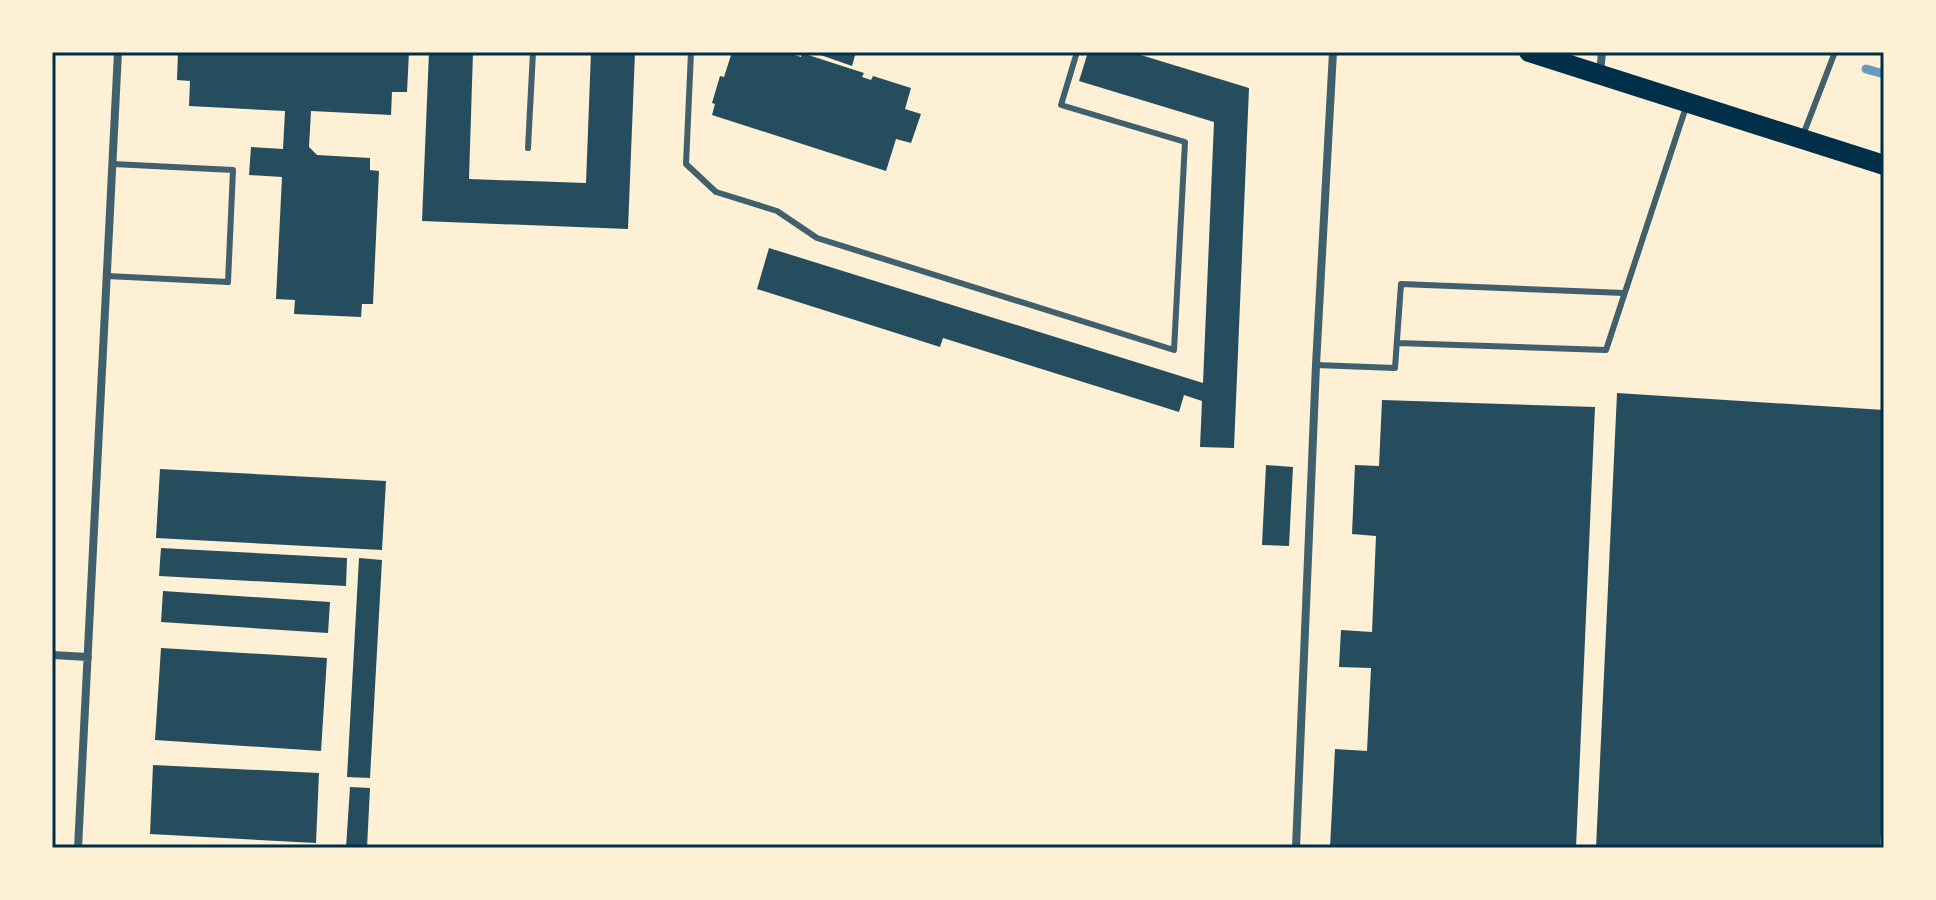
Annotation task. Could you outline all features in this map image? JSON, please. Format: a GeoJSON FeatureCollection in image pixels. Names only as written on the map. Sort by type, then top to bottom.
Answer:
{"type":"FeatureCollection","features":[{"type":"Feature","properties":{"kind":"main road"},"geometry":{"type":"LineString","coordinates":[[1529,52],[1884,165]]}},
{"type":"Feature","properties":{"kind":"street"},"geometry":{"type":"LineString","coordinates":[[78,848],[118,52]]}},
{"type":"Feature","properties":{"kind":"street"},"geometry":{"type":"LineString","coordinates":[[1296,848],[1316,365],[1333,52]]}},
{"type":"Feature","properties":{"kind":"street"},"geometry":{"type":"LineString","coordinates":[[1600,74],[1602,52]]}},
{"type":"Feature","properties":{"kind":"street"},"geometry":{"type":"LineString","coordinates":[[52,655],[88,657]]}},
{"type":"Feature","properties":{"kind":"lane"},"geometry":{"type":"LineString","coordinates":[[528,148],[533,52]]}},
{"type":"Feature","properties":{"kind":"lane"},"geometry":{"type":"LineString","coordinates":[[691,52],[686,164],[716,192],[777,211],[817,238],[1174,350],[1185,142],[1061,105],[1077,52]]}},
{"type":"Feature","properties":{"kind":"lane"},"geometry":{"type":"LineString","coordinates":[[1802,139],[1835,52]]}},
{"type":"Feature","properties":{"kind":"lane"},"geometry":{"type":"LineString","coordinates":[[1397,343],[1606,350],[1687,103]]}},
{"type":"Feature","properties":{"kind":"lane"},"geometry":{"type":"LineString","coordinates":[[107,276],[228,282],[233,170],[113,164]]}},
{"type":"Feature","properties":{"kind":"lane"},"geometry":{"type":"LineString","coordinates":[[1316,365],[1395,368],[1401,284],[1624,293]]}},
{"type":"Feature","properties":{"kind":"building"},"geometry":{"type":"Polygon","coordinates":[[[178,52],[409,52],[407,92],[392,92],[391,115],[311,111],[309,147],[317,155],[370,158],[370,170],[379,171],[373,304],[362,304],[361,317],[294,314],[295,300],[276,299],[282,177],[249,175],[251,147],[283,149],[285,111],[189,106],[190,81],[177,80],[178,52]]]}},
{"type":"Feature","properties":{"kind":"building"},"geometry":{"type":"Polygon","coordinates":[[[429,52],[473,52],[469,179],[586,183],[591,52],[635,52],[628,229],[422,221],[429,52]]]}},
{"type":"Feature","properties":{"kind":"building"},"geometry":{"type":"Polygon","coordinates":[[[732,52],[792,52],[801,57],[802,53],[864,73],[862,77],[871,80],[873,76],[911,88],[905,109],[921,114],[911,143],[896,139],[886,171],[712,115],[715,104],[712,103],[720,76],[724,77],[732,52]]]}},
{"type":"Feature","properties":{"kind":"building"},"geometry":{"type":"Polygon","coordinates":[[[812,52],[856,52],[852,66],[812,52]]]}},
{"type":"Feature","properties":{"kind":"building"},"geometry":{"type":"Polygon","coordinates":[[[1088,52],[1131,52],[1249,88],[1234,448],[1200,447],[1202,401],[1184,395],[1179,412],[943,338],[940,347],[757,289],[769,248],[1203,383],[1214,122],[1079,81],[1088,52]]]}},
{"type":"Feature","properties":{"kind":"building"},"geometry":{"type":"Polygon","coordinates":[[[1617,393],[1884,410],[1884,817],[1880,848],[1596,848],[1617,393]]]}},
{"type":"Feature","properties":{"kind":"building"},"geometry":{"type":"Polygon","coordinates":[[[1382,400],[1595,407],[1576,848],[1330,848],[1335,749],[1367,751],[1371,668],[1339,667],[1341,630],[1372,632],[1376,536],[1352,534],[1355,465],[1379,466],[1382,400]]]}},
{"type":"Feature","properties":{"kind":"building"},"geometry":{"type":"Polygon","coordinates":[[[1266,465],[1293,467],[1289,546],[1262,545],[1266,465]]]}},
{"type":"Feature","properties":{"kind":"building"},"geometry":{"type":"Polygon","coordinates":[[[160,469],[386,481],[382,550],[156,538],[160,469]]]}},
{"type":"Feature","properties":{"kind":"building"},"geometry":{"type":"Polygon","coordinates":[[[161,548],[347,558],[346,586],[159,576],[161,548]]]}},
{"type":"Feature","properties":{"kind":"building"},"geometry":{"type":"Polygon","coordinates":[[[359,558],[382,560],[370,778],[347,777],[359,558]]]}},
{"type":"Feature","properties":{"kind":"building"},"geometry":{"type":"Polygon","coordinates":[[[163,591],[330,602],[328,633],[161,622],[163,591]]]}},
{"type":"Feature","properties":{"kind":"building"},"geometry":{"type":"Polygon","coordinates":[[[161,648],[327,658],[321,751],[155,740],[161,648]]]}},
{"type":"Feature","properties":{"kind":"building"},"geometry":{"type":"Polygon","coordinates":[[[153,765],[319,773],[316,843],[150,834],[153,765]]]}},
{"type":"Feature","properties":{"kind":"building"},"geometry":{"type":"Polygon","coordinates":[[[350,787],[370,788],[367,848],[346,848],[350,787]]]}},
{"type":"Feature","properties":{"kind":"waterway"},"geometry":{"type":"LineString","coordinates":[[1866,69],[1884,74]]}}]}
